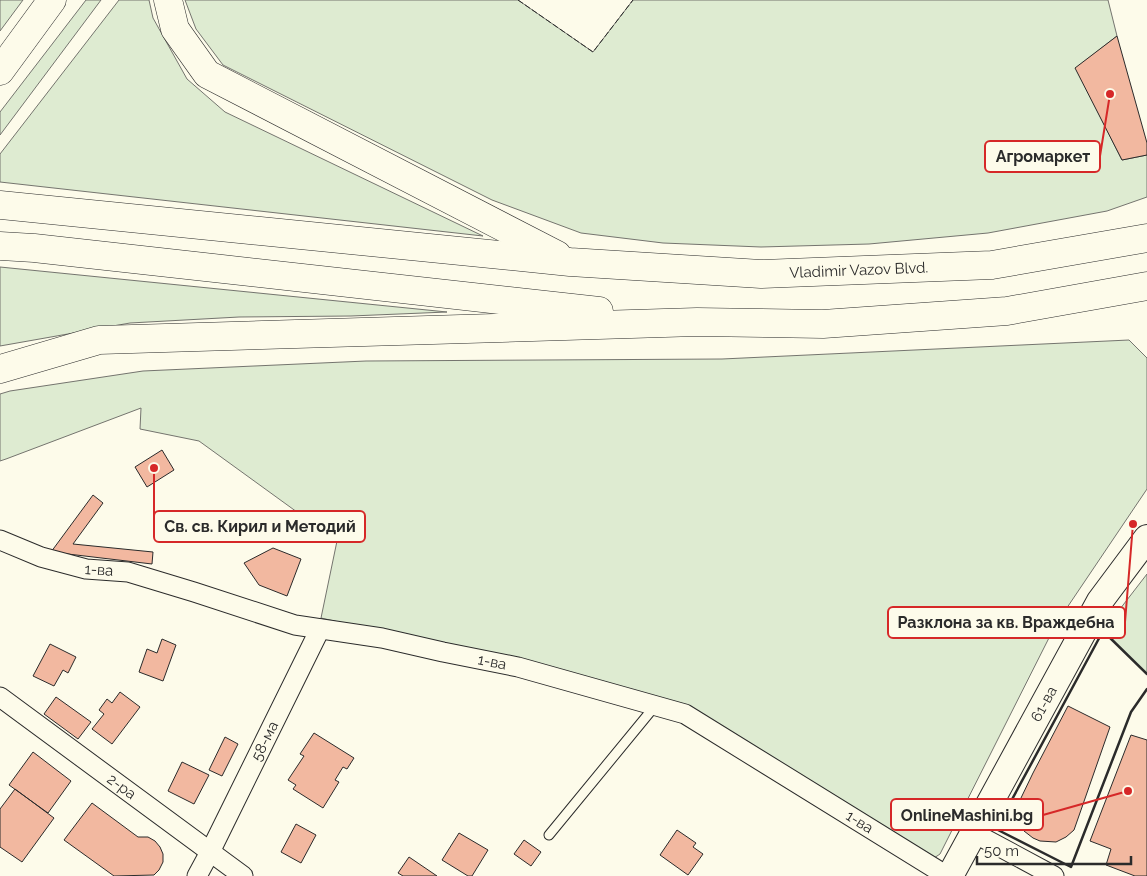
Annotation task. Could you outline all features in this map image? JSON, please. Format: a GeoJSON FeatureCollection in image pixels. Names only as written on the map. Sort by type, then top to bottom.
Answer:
{"type":"FeatureCollection","features":[{"type":"Feature","properties":{"kind":"main road"},"geometry":{"type":"LineString","coordinates":[[0,71],[52,0]]}},
{"type":"Feature","properties":{"kind":"main road"},"geometry":{"type":"LineString","coordinates":[[168,0],[175,29],[207,74],[570,262]]}},
{"type":"Feature","properties":{"kind":"main road","name":"Vladimir Vazov Blvd."},"geometry":{"type":"LineString","coordinates":[[0,206],[570,262],[761,274],[992,265],[1147,238]]}},
{"type":"Feature","properties":{"kind":"main road"},"geometry":{"type":"LineString","coordinates":[[0,246],[34,248],[697,322]]}},
{"type":"Feature","properties":{"kind":"main road"},"geometry":{"type":"LineString","coordinates":[[0,369],[99,340],[697,322],[823,324],[1007,311],[1147,286]]}},
{"type":"Feature","properties":{"kind":"street","name":"61-ва"},"geometry":{"type":"LineString","coordinates":[[948,876],[974,833],[1100,600],[1147,538]]}},
{"type":"Feature","properties":{"kind":"street","name":"1-ва"},"geometry":{"type":"LineString","coordinates":[[0,540],[41,557],[86,569],[128,572],[296,625],[382,638],[518,667],[685,714],[948,876]]}},
{"type":"Feature","properties":{"kind":"street","name":"58-ма"},"geometry":{"type":"LineString","coordinates":[[197,876],[320,629]]}},
{"type":"Feature","properties":{"kind":"street","name":"2-ра"},"geometry":{"type":"LineString","coordinates":[[0,697],[243,876]]}},
{"type":"Feature","properties":{"kind":"street"},"geometry":{"type":"LineString","coordinates":[[974,833],[1054,876]]}},
{"type":"Feature","properties":{"kind":"lane"},"geometry":{"type":"LineString","coordinates":[[549,835],[655,706]]}},
{"type":"Feature","properties":{"kind":"green space"},"geometry":{"type":"Polygon","coordinates":[[[0,0],[23,0],[0,31],[0,0]]]}},
{"type":"Feature","properties":{"kind":"green space"},"geometry":{"type":"Polygon","coordinates":[[[86,0],[101,0],[0,135],[0,112],[86,0]]]}},
{"type":"Feature","properties":{"kind":"green space"},"geometry":{"type":"Polygon","coordinates":[[[119,0],[149,0],[153,18],[187,79],[225,112],[483,236],[0,182],[0,154],[119,0]]]}},
{"type":"Feature","properties":{"kind":"green space"},"geometry":{"type":"Polygon","coordinates":[[[185,0],[518,0],[593,52],[633,0],[1108,0],[1117,36],[1076,68],[1122,160],[1147,155],[1147,197],[1107,211],[988,233],[869,244],[761,247],[663,243],[581,233],[492,200],[223,65],[196,29],[185,0]]]}},
{"type":"Feature","properties":{"kind":"green space"},"geometry":{"type":"Polygon","coordinates":[[[0,267],[447,312],[351,316],[239,317],[130,323],[0,346],[0,267]]]}},
{"type":"Feature","properties":{"kind":"green space"},"geometry":{"type":"Polygon","coordinates":[[[1129,340],[1147,358],[1147,489],[1056,624],[940,854],[931,860],[700,716],[606,682],[321,618],[337,541],[199,441],[140,429],[141,408],[0,461],[0,394],[143,371],[366,361],[722,359],[1129,340]]]}},
{"type":"Feature","properties":{"kind":"green space"},"geometry":{"type":"Polygon","coordinates":[[[1147,574],[1147,674],[1103,631],[1147,574]]]}},
{"type":"Feature","properties":{"kind":"building"},"geometry":{"type":"Polygon","coordinates":[[[1117,36],[1147,143],[1147,155],[1122,160],[1075,68],[1117,36]]]}},
{"type":"Feature","properties":{"kind":"building"},"geometry":{"type":"Polygon","coordinates":[[[162,450],[174,470],[147,487],[135,467],[162,450]]]}},
{"type":"Feature","properties":{"kind":"building"},"geometry":{"type":"Polygon","coordinates":[[[93,495],[103,503],[73,544],[153,552],[152,564],[51,552],[93,495]]]}},
{"type":"Feature","properties":{"kind":"building"},"geometry":{"type":"Polygon","coordinates":[[[273,548],[301,559],[287,596],[259,585],[244,563],[273,548]]]}},
{"type":"Feature","properties":{"kind":"building"},"geometry":{"type":"Polygon","coordinates":[[[162,639],[176,645],[163,681],[139,672],[147,649],[157,653],[162,639]]]}},
{"type":"Feature","properties":{"kind":"building"},"geometry":{"type":"Polygon","coordinates":[[[50,644],[76,657],[68,673],[63,670],[54,686],[33,676],[50,644]]]}},
{"type":"Feature","properties":{"kind":"building"},"geometry":{"type":"Polygon","coordinates":[[[120,692],[140,707],[112,744],[92,729],[104,714],[99,710],[107,699],[112,703],[120,692]]]}},
{"type":"Feature","properties":{"kind":"building"},"geometry":{"type":"Polygon","coordinates":[[[56,697],[91,722],[78,739],[44,714],[56,697]]]}},
{"type":"Feature","properties":{"kind":"building"},"geometry":{"type":"Polygon","coordinates":[[[1068,706],[1110,727],[1074,830],[1056,842],[1040,841],[1024,831],[1018,818],[1018,807],[1033,773],[1068,706]]]}},
{"type":"Feature","properties":{"kind":"building"},"geometry":{"type":"Polygon","coordinates":[[[314,733],[354,758],[347,769],[343,767],[335,780],[339,782],[323,808],[293,789],[296,785],[288,780],[304,756],[300,754],[314,733]]]}},
{"type":"Feature","properties":{"kind":"building"},"geometry":{"type":"Polygon","coordinates":[[[1131,735],[1147,740],[1147,876],[1135,876],[1106,865],[1111,849],[1090,841],[1131,735]]]}},
{"type":"Feature","properties":{"kind":"building"},"geometry":{"type":"Polygon","coordinates":[[[225,737],[238,744],[222,776],[209,770],[225,737]]]}},
{"type":"Feature","properties":{"kind":"building"},"geometry":{"type":"Polygon","coordinates":[[[33,752],[71,781],[48,813],[9,785],[33,752]]]}},
{"type":"Feature","properties":{"kind":"building"},"geometry":{"type":"Polygon","coordinates":[[[182,762],[209,775],[194,804],[168,791],[182,762]]]}},
{"type":"Feature","properties":{"kind":"building"},"geometry":{"type":"Polygon","coordinates":[[[15,789],[54,818],[22,862],[0,847],[0,809],[15,789]]]}},
{"type":"Feature","properties":{"kind":"building"},"geometry":{"type":"Polygon","coordinates":[[[92,803],[138,837],[148,837],[155,841],[163,854],[163,862],[154,875],[114,876],[64,840],[92,803]]]}},
{"type":"Feature","properties":{"kind":"building"},"geometry":{"type":"Polygon","coordinates":[[[296,824],[316,835],[301,863],[281,852],[296,824]]]}},
{"type":"Feature","properties":{"kind":"building"},"geometry":{"type":"Polygon","coordinates":[[[677,830],[696,843],[693,847],[703,854],[688,875],[660,855],[677,830]]]}},
{"type":"Feature","properties":{"kind":"building"},"geometry":{"type":"Polygon","coordinates":[[[459,833],[488,850],[472,876],[468,876],[442,860],[459,833]]]}},
{"type":"Feature","properties":{"kind":"building"},"geometry":{"type":"Polygon","coordinates":[[[524,840],[541,852],[531,866],[514,854],[524,840]]]}},
{"type":"Feature","properties":{"kind":"building"},"geometry":{"type":"Polygon","coordinates":[[[409,857],[437,876],[403,876],[398,873],[409,857]]]}},
{"type":"Feature","properties":{"kind":"fence"},"geometry":{"type":"LineString","coordinates":[[518,0],[593,52],[633,0]]}},
{"type":"Feature","properties":{"kind":"wall"},"geometry":{"type":"LineString","coordinates":[[1147,674],[1103,631],[996,829],[1071,867],[1131,712],[1147,689]]}},
{"type":"Feature","properties":{"kind":"place","name":"Агромаркет"},"geometry":{"type":"Point","coordinates":[1110,94]}},
{"type":"Feature","properties":{"kind":"place","name":"Св. св. Кирил и Методий"},"geometry":{"type":"Point","coordinates":[154,468]}},
{"type":"Feature","properties":{"kind":"place","name":"Разклона за кв. Враждебна"},"geometry":{"type":"Point","coordinates":[1133,524]}},
{"type":"Feature","properties":{"kind":"place","name":"ОnlineMashini.bg"},"geometry":{"type":"Point","coordinates":[1128,791]}}]}
